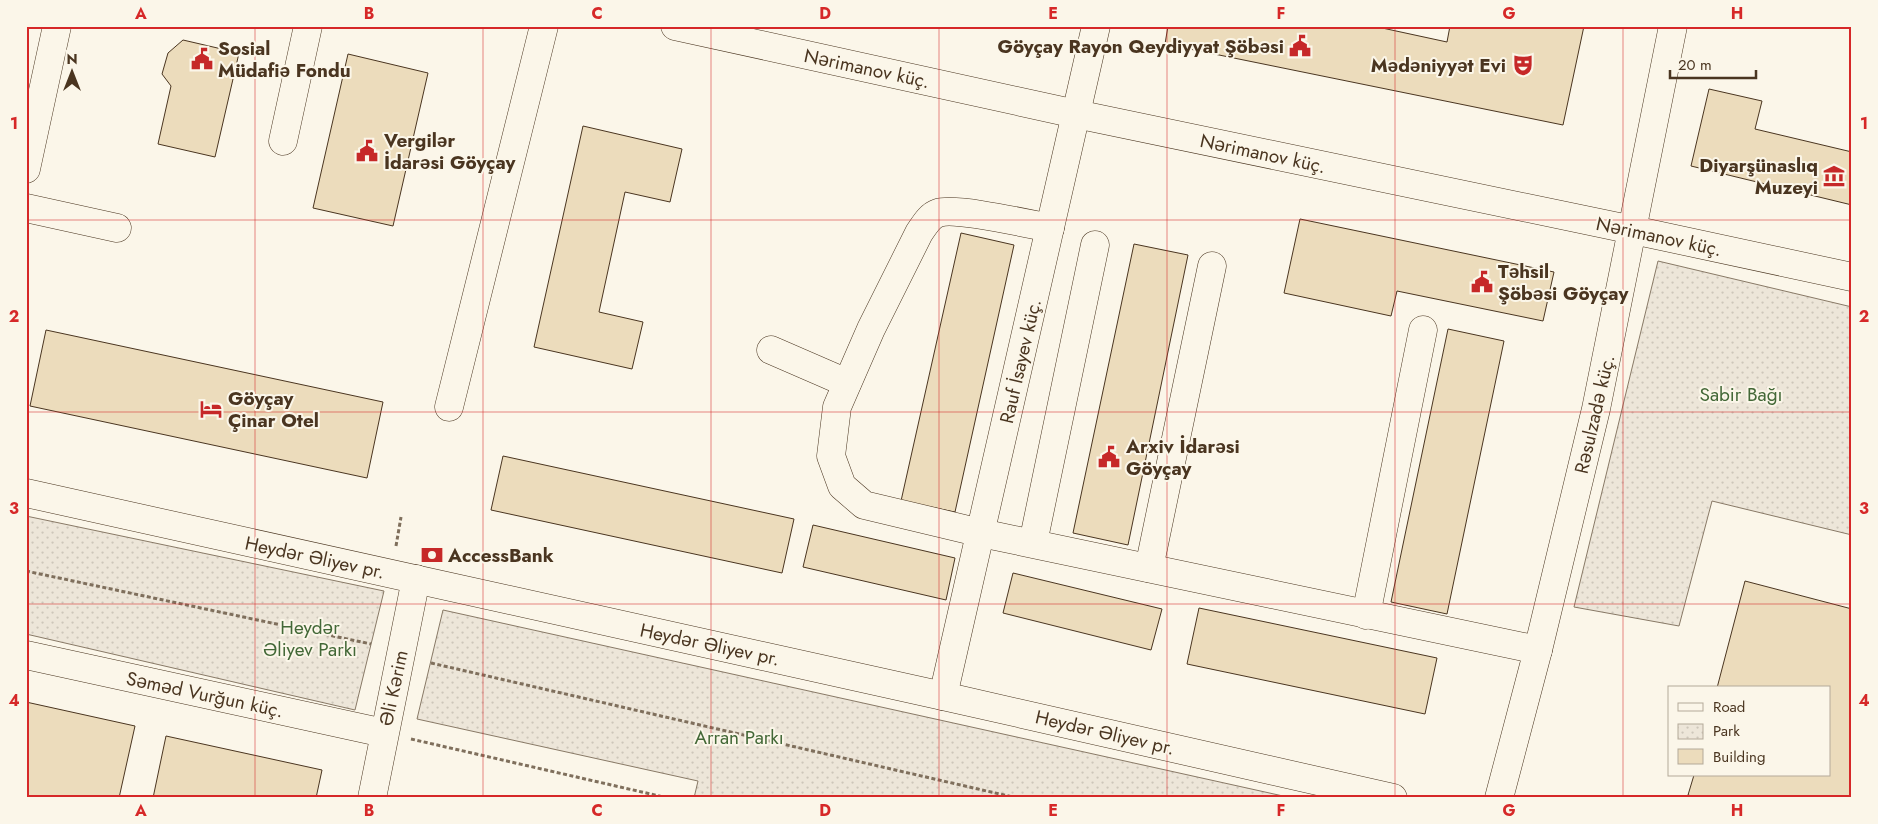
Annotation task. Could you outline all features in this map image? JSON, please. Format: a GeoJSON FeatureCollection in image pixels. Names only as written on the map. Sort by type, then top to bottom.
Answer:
{"type":"FeatureCollection","features":[{"type":"Feature","properties":{"kind":"street"},"geometry":{"type":"LineString","coordinates":[[26,170],[57,26]]}},
{"type":"Feature","properties":{"kind":"street"},"geometry":{"type":"LineString","coordinates":[[282,141],[308,26]]}},
{"type":"Feature","properties":{"kind":"street"},"geometry":{"type":"LineString","coordinates":[[449,407],[544,26]]}},
{"type":"Feature","properties":{"kind":"street","name":"Nərimanov küç."},"geometry":{"type":"LineString","coordinates":[[675,26],[1076,114],[1852,277]]}},
{"type":"Feature","properties":{"kind":"street","name":"Rauf İsayev küç."},"geometry":{"type":"LineString","coordinates":[[943,696],[1096,26]]}},
{"type":"Feature","properties":{"kind":"street","name":"Rəsulzadə küç."},"geometry":{"type":"LineString","coordinates":[[1499,798],[1538,650],[1596,409],[1673,26]]}},
{"type":"Feature","properties":{"kind":"street"},"geometry":{"type":"LineString","coordinates":[[26,208],[117,228]]}},
{"type":"Feature","properties":{"kind":"street"},"geometry":{"type":"LineString","coordinates":[[1050,228],[961,212],[938,213],[929,220],[919,233],[871,328],[837,407],[831,456],[842,486],[864,505],[981,533],[1538,650]]}},
{"type":"Feature","properties":{"kind":"street"},"geometry":{"type":"LineString","coordinates":[[1033,543],[1095,244]]}},
{"type":"Feature","properties":{"kind":"street"},"geometry":{"type":"LineString","coordinates":[[1149,568],[1212,266]]}},
{"type":"Feature","properties":{"kind":"street"},"geometry":{"type":"LineString","coordinates":[[1366,614],[1423,330]]}},
{"type":"Feature","properties":{"kind":"street"},"geometry":{"type":"LineString","coordinates":[[771,350],[847,383]]}},
{"type":"Feature","properties":{"kind":"street","name":"Heydər Əliyev pr."},"geometry":{"type":"LineString","coordinates":[[26,493],[943,696],[1393,798]]}},
{"type":"Feature","properties":{"kind":"street","name":"Əli Kərim"},"geometry":{"type":"LineString","coordinates":[[372,798],[416,579]]}},
{"type":"Feature","properties":{"kind":"street","name":"Səməd Vurğun küç."},"geometry":{"type":"LineString","coordinates":[[26,655],[384,733]]}},
{"type":"Feature","properties":{"kind":"path"},"geometry":{"type":"LineString","coordinates":[[26,572],[371,644]]}},
{"type":"Feature","properties":{"kind":"path"},"geometry":{"type":"LineString","coordinates":[[431,664],[1017,798]]}},
{"type":"Feature","properties":{"kind":"path"},"geometry":{"type":"LineString","coordinates":[[384,733],[668,798]]}},
{"type":"Feature","properties":{"kind":"green space","name":"Sabir Bağı"},"geometry":{"type":"Polygon","coordinates":[[[1658,261],[1852,307],[1852,535],[1712,501],[1679,626],[1574,607],[1658,261]]]}},
{"type":"Feature","properties":{"kind":"green space","name":"Heydər Əliyev Parkı"},"geometry":{"type":"Polygon","coordinates":[[[26,516],[384,591],[355,710],[26,634],[26,516]]]}},
{"type":"Feature","properties":{"kind":"green space","name":"Arran Parkı"},"geometry":{"type":"Polygon","coordinates":[[[443,610],[1292,798],[694,798],[698,781],[417,719],[443,610]]]}},
{"type":"Feature","properties":{"kind":"building"},"geometry":{"type":"Polygon","coordinates":[[[1168,26],[1373,26],[1447,42],[1450,26],[1584,26],[1563,125],[1165,44],[1168,26]]]}},
{"type":"Feature","properties":{"kind":"building"},"geometry":{"type":"Polygon","coordinates":[[[183,40],[239,53],[215,157],[158,144],[171,86],[162,74],[168,53],[183,40]]]}},
{"type":"Feature","properties":{"kind":"building"},"geometry":{"type":"Polygon","coordinates":[[[348,54],[428,73],[393,226],[313,208],[348,54]]]}},
{"type":"Feature","properties":{"kind":"building"},"geometry":{"type":"Polygon","coordinates":[[[1709,89],[1762,101],[1755,129],[1852,152],[1852,205],[1691,166],[1709,89]]]}},
{"type":"Feature","properties":{"kind":"building"},"geometry":{"type":"Polygon","coordinates":[[[583,126],[682,149],[670,202],[625,192],[599,312],[643,322],[632,369],[534,347],[583,126]]]}},
{"type":"Feature","properties":{"kind":"building"},"geometry":{"type":"Polygon","coordinates":[[[1300,219],[1554,272],[1543,321],[1397,291],[1391,316],[1284,293],[1300,219]]]}},
{"type":"Feature","properties":{"kind":"building"},"geometry":{"type":"Polygon","coordinates":[[[961,233],[1014,245],[955,512],[901,501],[961,233]]]}},
{"type":"Feature","properties":{"kind":"building"},"geometry":{"type":"Polygon","coordinates":[[[1134,244],[1188,255],[1128,545],[1073,533],[1134,244]]]}},
{"type":"Feature","properties":{"kind":"building"},"geometry":{"type":"Polygon","coordinates":[[[1448,329],[1504,341],[1447,614],[1391,602],[1448,329]]]}},
{"type":"Feature","properties":{"kind":"building"},"geometry":{"type":"Polygon","coordinates":[[[46,330],[383,402],[367,478],[30,406],[46,330]]]}},
{"type":"Feature","properties":{"kind":"building"},"geometry":{"type":"Polygon","coordinates":[[[503,456],[794,519],[782,573],[491,510],[503,456]]]}},
{"type":"Feature","properties":{"kind":"building"},"geometry":{"type":"Polygon","coordinates":[[[813,525],[955,558],[946,600],[803,567],[813,525]]]}},
{"type":"Feature","properties":{"kind":"building"},"geometry":{"type":"Polygon","coordinates":[[[1013,573],[1162,609],[1151,650],[1003,613],[1013,573]]]}},
{"type":"Feature","properties":{"kind":"building"},"geometry":{"type":"Polygon","coordinates":[[[1745,581],[1852,609],[1852,798],[1699,798],[1688,795],[1694,776],[1830,776],[1830,686],[1718,686],[1745,581]]]}},
{"type":"Feature","properties":{"kind":"building"},"geometry":{"type":"Polygon","coordinates":[[[1199,608],[1437,658],[1425,714],[1187,664],[1199,608]]]}},
{"type":"Feature","properties":{"kind":"building"},"geometry":{"type":"Polygon","coordinates":[[[26,702],[135,726],[119,798],[26,796],[26,702]]]}},
{"type":"Feature","properties":{"kind":"building"},"geometry":{"type":"Polygon","coordinates":[[[166,736],[322,770],[316,798],[153,798],[166,736]]]}},
{"type":"Feature","properties":{"kind":"place","name":"Göyçay Rayon Qeydiyyat Şöbəsi"},"geometry":{"type":"Point","coordinates":[1300,46]}},
{"type":"Feature","properties":{"kind":"place","name":"Sosial Müdafiə Fondu"},"geometry":{"type":"Point","coordinates":[202,59]}},
{"type":"Feature","properties":{"kind":"place","name":"Mədəniyyət Evi"},"geometry":{"type":"Point","coordinates":[1523,65]}},
{"type":"Feature","properties":{"kind":"place","name":"Vergilər İdarəsi Göyçay"},"geometry":{"type":"Point","coordinates":[367,151]}},
{"type":"Feature","properties":{"kind":"place","name":"Diyarşünaslıq Muzeyi"},"geometry":{"type":"Point","coordinates":[1834,176]}},
{"type":"Feature","properties":{"kind":"place","name":"Təhsil Şöbəsi Göyçay"},"geometry":{"type":"Point","coordinates":[1482,282]}},
{"type":"Feature","properties":{"kind":"place","name":"Göyçay Çinar Otel"},"geometry":{"type":"Point","coordinates":[211,409]}},
{"type":"Feature","properties":{"kind":"place","name":"Arxiv İdarəsi Göyçay"},"geometry":{"type":"Point","coordinates":[1109,457]}},
{"type":"Feature","properties":{"kind":"place","name":"AccessBank"},"geometry":{"type":"Point","coordinates":[432,555]}}]}
